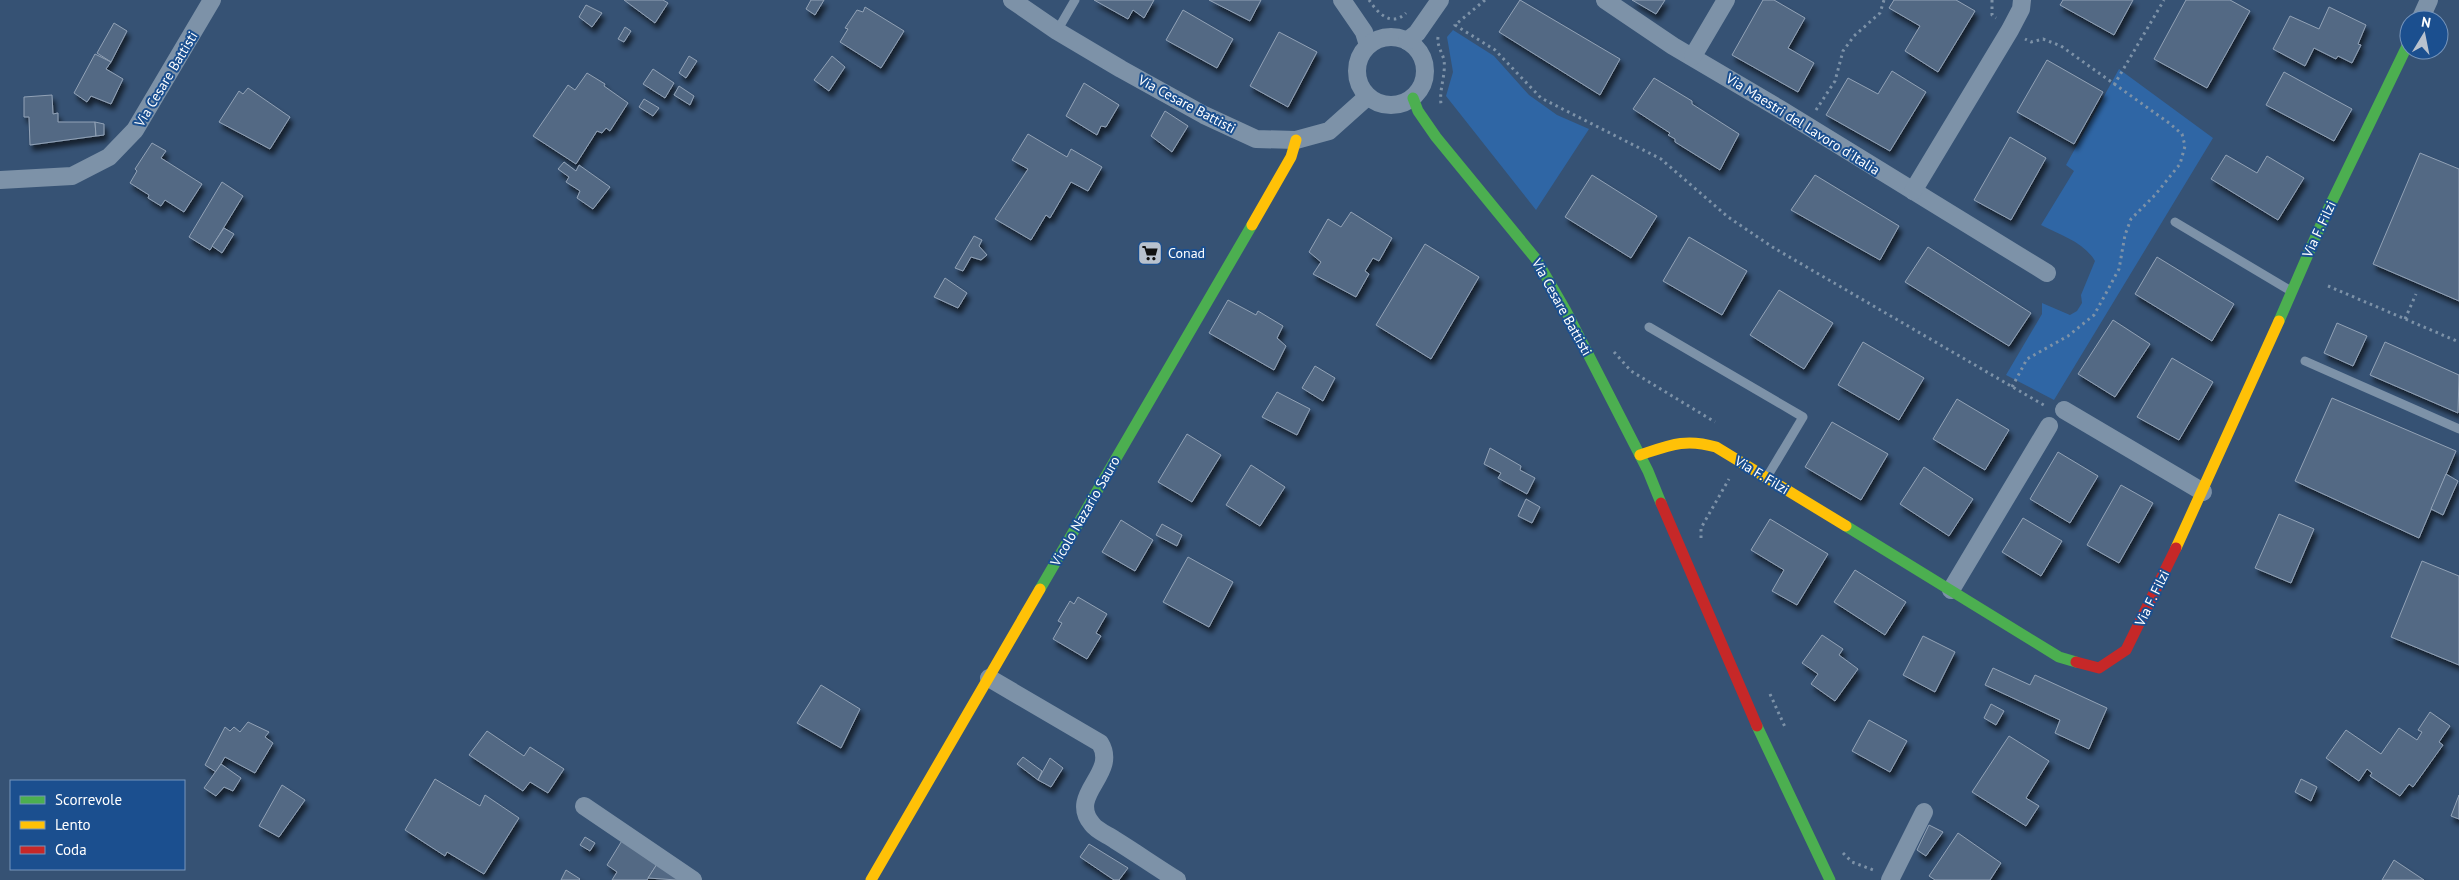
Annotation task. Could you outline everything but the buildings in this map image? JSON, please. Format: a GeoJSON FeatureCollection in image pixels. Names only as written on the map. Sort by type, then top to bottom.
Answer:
{"type":"FeatureCollection","features":[{"type":"Feature","properties":{"kind":"street","name":"Via Cesare Battisti"},"geometry":{"type":"LineString","coordinates":[[0,180],[72,176],[108,157],[135,130],[212,0]]}},
{"type":"Feature","properties":{"kind":"street","name":"Via Cesare Battisti"},"geometry":{"type":"LineString","coordinates":[[1012,0],[1057,31],[1204,115],[1256,139],[1296,140],[1330,131],[1368,97]]}},
{"type":"Feature","properties":{"kind":"street"},"geometry":{"type":"LineString","coordinates":[[1342,0],[1364,32],[1368,45]]}},
{"type":"Feature","properties":{"kind":"street"},"geometry":{"type":"LineString","coordinates":[[1407,41],[1417,33],[1440,0]]}},
{"type":"Feature","properties":{"kind":"street","name":"Via Maestri del Lavoro d'Italia"},"geometry":{"type":"LineString","coordinates":[[1605,0],[1673,46],[1693,56],[2047,273]]}},
{"type":"Feature","properties":{"kind":"street"},"geometry":{"type":"LineString","coordinates":[[1693,56],[1726,0]]}},
{"type":"Feature","properties":{"kind":"street"},"geometry":{"type":"LineString","coordinates":[[1913,191],[2010,30],[2021,9],[2022,0]]}},
{"type":"Feature","properties":{"kind":"street"},"geometry":{"type":"LineString","coordinates":[[1387,37],[1407,41],[1416,47],[1425,67],[1425,79],[1421,89],[1413,98],[1405,103],[1385,106],[1368,97],[1360,88],[1357,65],[1361,54],[1368,45],[1387,37]]}},
{"type":"Feature","properties":{"kind":"street","name":"Via F. Filzi"},"geometry":{"type":"LineString","coordinates":[[1640,455],[1666,446],[1695,440],[1716,447],[2059,657],[2099,668],[2126,650],[2203,492],[2291,291],[2400,60]]}},
{"type":"Feature","properties":{"kind":"street","name":"Via Cesare Battisti"},"geometry":{"type":"LineString","coordinates":[[1413,98],[1418,111],[1436,138],[1536,259],[1566,311],[1640,455],[1758,728],[1807,835],[1830,880]]}},
{"type":"Feature","properties":{"kind":"street","name":"Vicolo Nazario Sauro"},"geometry":{"type":"LineString","coordinates":[[871,880],[1286,166],[1296,140]]}},
{"type":"Feature","properties":{"kind":"street"},"geometry":{"type":"LineString","coordinates":[[2064,410],[2203,492]]}},
{"type":"Feature","properties":{"kind":"street"},"geometry":{"type":"LineString","coordinates":[[1950,590],[2049,426]]}},
{"type":"Feature","properties":{"kind":"street"},"geometry":{"type":"LineString","coordinates":[[988,678],[1100,743],[1104,749],[1105,758],[1102,769],[1085,800],[1083,808],[1092,825],[1177,880]]}},
{"type":"Feature","properties":{"kind":"street"},"geometry":{"type":"LineString","coordinates":[[584,806],[692,880]]}},
{"type":"Feature","properties":{"kind":"street"},"geometry":{"type":"LineString","coordinates":[[1890,880],[1924,812]]}},
{"type":"Feature","properties":{"kind":"lane"},"geometry":{"type":"LineString","coordinates":[[1057,31],[1075,0]]}},
{"type":"Feature","properties":{"kind":"lane"},"geometry":{"type":"LineString","coordinates":[[2175,222],[2291,291]]}},
{"type":"Feature","properties":{"kind":"lane"},"geometry":{"type":"LineString","coordinates":[[1649,327],[1803,417],[1766,478]]}},
{"type":"Feature","properties":{"kind":"lane"},"geometry":{"type":"LineString","coordinates":[[2305,361],[2459,429]]}},
{"type":"Feature","properties":{"kind":"path"},"geometry":{"type":"LineString","coordinates":[[1369,0],[1378,14],[1390,19],[1402,17],[1408,12]]}},
{"type":"Feature","properties":{"kind":"path"},"geometry":{"type":"LineString","coordinates":[[1485,0],[1456,25],[1494,50],[1540,98],[1661,159],[1728,217],[1774,248],[2051,409],[2045,422],[2049,426]]}},
{"type":"Feature","properties":{"kind":"path"},"geometry":{"type":"LineString","coordinates":[[1813,115],[1835,81],[1843,51],[1854,36],[1880,13],[1884,0]]}},
{"type":"Feature","properties":{"kind":"path"},"geometry":{"type":"LineString","coordinates":[[2114,84],[2164,0]]}},
{"type":"Feature","properties":{"kind":"path"},"geometry":{"type":"LineString","coordinates":[[2010,30],[2032,42],[2043,39],[2061,46],[2114,84],[2130,93],[2182,134],[2185,146],[2180,164],[2155,195],[2131,219],[2124,235],[2118,269],[2094,314],[2068,336],[2027,359],[2012,387]]}},
{"type":"Feature","properties":{"kind":"path"},"geometry":{"type":"LineString","coordinates":[[2328,286],[2459,342]]}},
{"type":"Feature","properties":{"kind":"path"},"geometry":{"type":"LineString","coordinates":[[2405,319],[2416,294]]}},
{"type":"Feature","properties":{"kind":"shaded area"},"geometry":{"type":"Polygon","coordinates":[[[1453,30],[1494,56],[1529,95],[1557,115],[1589,129],[1536,210],[1446,96],[1453,72],[1447,37],[1453,30]]]}},
{"type":"Feature","properties":{"kind":"shaded area"},"geometry":{"type":"Polygon","coordinates":[[[2119,69],[2213,138],[2054,400],[2006,375],[2042,314],[2042,303],[2070,315],[2077,311],[2082,303],[2081,295],[2095,261],[2078,244],[2041,225],[2074,171],[2066,165],[2119,69]]]}},
{"type":"Feature","properties":{"kind":"traffic: fast"},"geometry":{"type":"LineString","coordinates":[[2279,321],[2323,220],[2400,60]]}},
{"type":"Feature","properties":{"kind":"traffic: fast"},"geometry":{"type":"LineString","coordinates":[[1413,98],[1418,111],[1436,137],[1536,259],[1566,311],[1648,471],[1661,503]]}},
{"type":"Feature","properties":{"kind":"traffic: fast"},"geometry":{"type":"LineString","coordinates":[[1040,589],[1252,225]]}},
{"type":"Feature","properties":{"kind":"traffic: fast"},"geometry":{"type":"LineString","coordinates":[[1846,526],[2059,657],[2076,662]]}},
{"type":"Feature","properties":{"kind":"traffic: fast"},"geometry":{"type":"LineString","coordinates":[[1757,726],[1830,880]]}},
{"type":"Feature","properties":{"kind":"traffic: slow"},"geometry":{"type":"LineString","coordinates":[[1252,225],[1291,157],[1296,140]]}},
{"type":"Feature","properties":{"kind":"traffic: slow"},"geometry":{"type":"LineString","coordinates":[[2176,548],[2279,321]]}},
{"type":"Feature","properties":{"kind":"traffic: slow"},"geometry":{"type":"LineString","coordinates":[[1640,455],[1686,443],[1705,444],[1716,447],[1846,526]]}},
{"type":"Feature","properties":{"kind":"traffic: slow"},"geometry":{"type":"LineString","coordinates":[[871,880],[1040,589]]}},
{"type":"Feature","properties":{"kind":"traffic: jam"},"geometry":{"type":"LineString","coordinates":[[1661,503],[1757,726]]}},
{"type":"Feature","properties":{"kind":"traffic: jam"},"geometry":{"type":"LineString","coordinates":[[2076,662],[2099,668],[2126,650],[2176,548]]}},
{"type":"Feature","properties":{"kind":"place","name":"Conad"},"geometry":{"type":"Point","coordinates":[1150,253]}}]}
